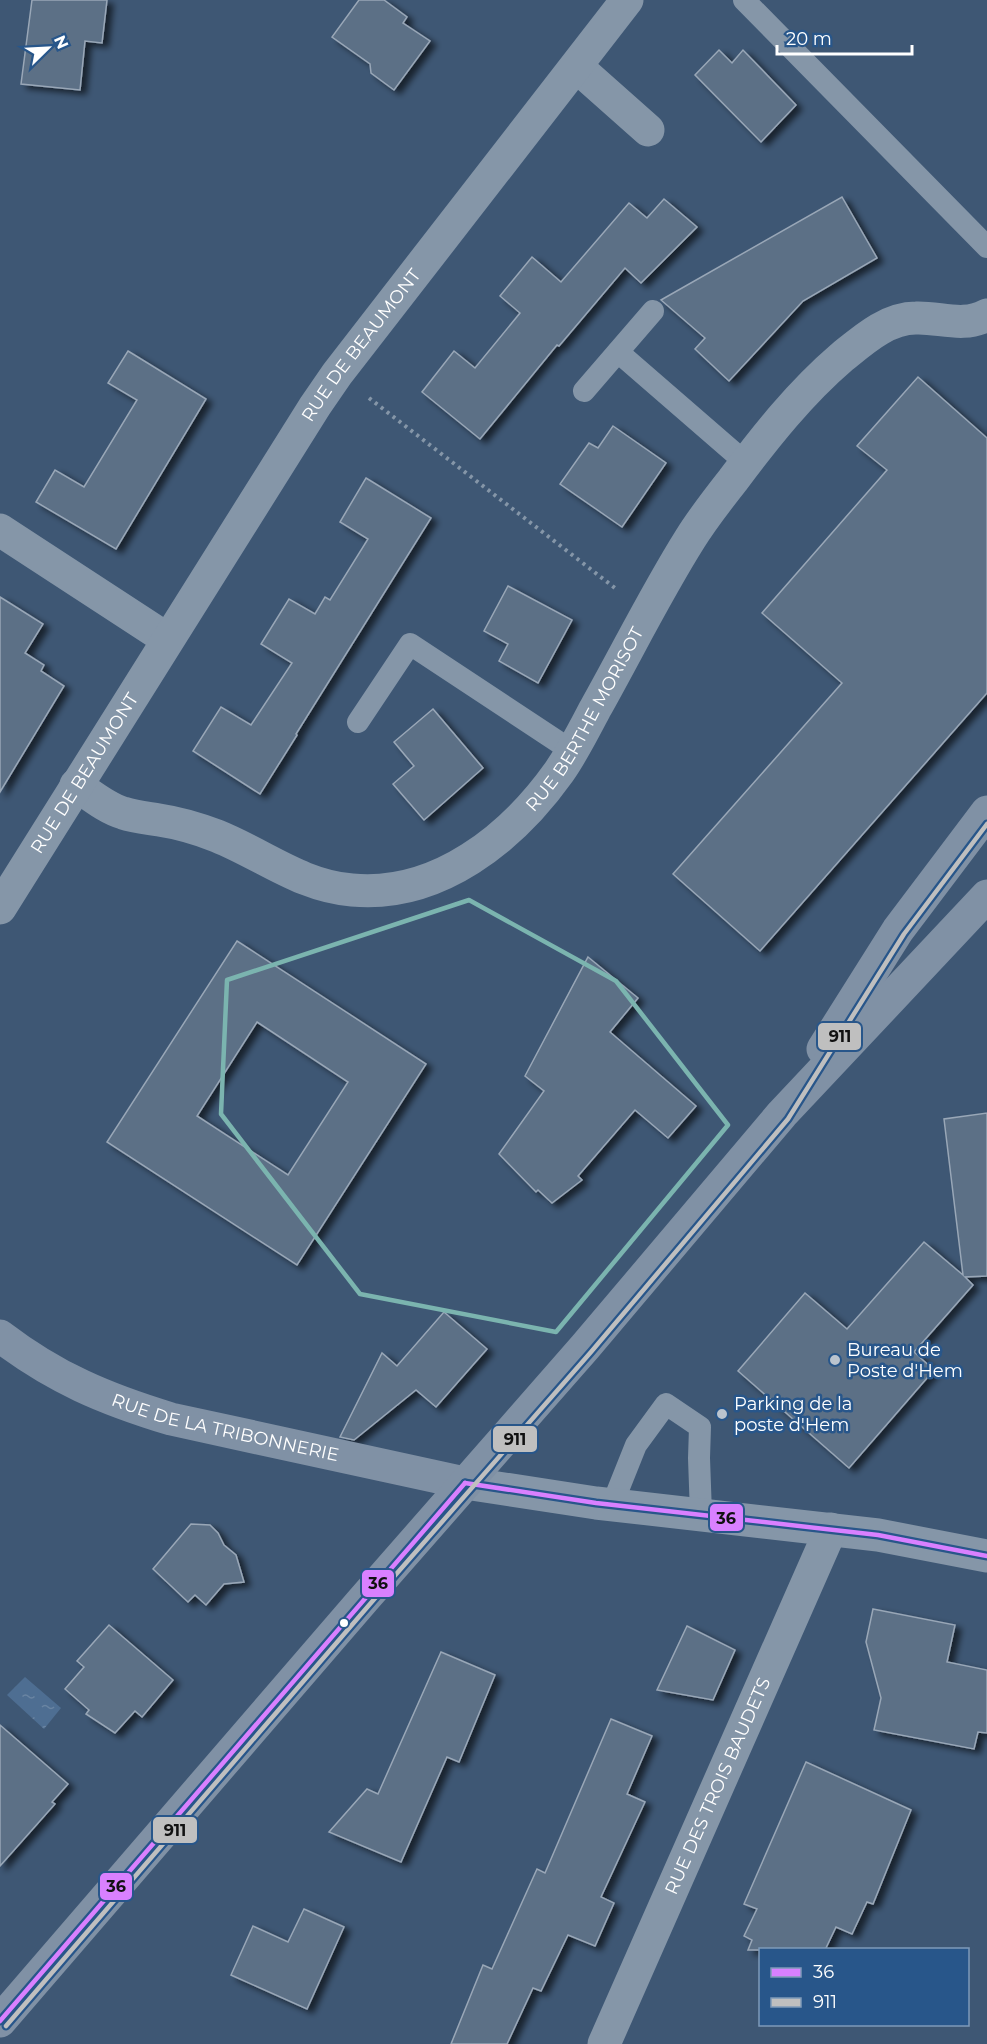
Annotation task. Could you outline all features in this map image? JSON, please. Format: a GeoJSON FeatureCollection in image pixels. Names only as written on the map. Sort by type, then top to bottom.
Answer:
{"type":"FeatureCollection","features":[{"type":"Feature","properties":{"kind":"street","name":"RUE DE BEAUMONT"},"geometry":{"type":"LineString","coordinates":[[0,908],[290,444],[337,374],[627,0]]}},
{"type":"Feature","properties":{"kind":"street"},"geometry":{"type":"LineString","coordinates":[[576,67],[648,130]]}},
{"type":"Feature","properties":{"kind":"street","name":"RUE BERTHE MORISOT"},"geometry":{"type":"LineString","coordinates":[[76,785],[121,813],[173,823],[213,835],[318,885],[355,891],[375,890],[420,884],[456,868],[490,845],[525,812],[558,772],[572,751],[697,527],[771,430],[819,378],[863,341],[897,320],[915,317],[953,323],[987,315]]}},
{"type":"Feature","properties":{"kind":"street"},"geometry":{"type":"LineString","coordinates":[[0,530],[167,639]]}},
{"type":"Feature","properties":{"kind":"street"},"geometry":{"type":"LineString","coordinates":[[782,1114],[898,930],[987,812]]}},
{"type":"Feature","properties":{"kind":"street"},"geometry":{"type":"LineString","coordinates":[[0,2021],[585,1347],[782,1114],[987,896]]}},
{"type":"Feature","properties":{"kind":"street","name":"RUE DE LA TRIBONNERIE"},"geometry":{"type":"LineString","coordinates":[[0,1336],[24,1354],[76,1385],[144,1411],[171,1419],[465,1483]]}},
{"type":"Feature","properties":{"kind":"street"},"geometry":{"type":"LineString","coordinates":[[465,1483],[612,1505],[912,1540],[987,1556]]}},
{"type":"Feature","properties":{"kind":"street","name":"RUE DES TROIS BAUDETS"},"geometry":{"type":"LineString","coordinates":[[604,2044],[831,1529]]}},
{"type":"Feature","properties":{"kind":"lane"},"geometry":{"type":"LineString","coordinates":[[744,0],[987,246]]}},
{"type":"Feature","properties":{"kind":"lane"},"geometry":{"type":"LineString","coordinates":[[584,392],[653,311]]}},
{"type":"Feature","properties":{"kind":"lane"},"geometry":{"type":"LineString","coordinates":[[618,352],[746,463]]}},
{"type":"Feature","properties":{"kind":"lane"},"geometry":{"type":"LineString","coordinates":[[358,722],[411,644],[572,751]]}},
{"type":"Feature","properties":{"kind":"lane"},"geometry":{"type":"LineString","coordinates":[[612,1505],[636,1445],[666,1404],[700,1428],[700,1514]]}},
{"type":"Feature","properties":{"kind":"path"},"geometry":{"type":"LineString","coordinates":[[337,374],[648,614]]}},
{"type":"Feature","properties":{"kind":"highlighted area"},"geometry":{"type":"Polygon","coordinates":[[[469,900],[616,981],[728,1125],[556,1332],[360,1294],[221,1114],[227,980],[469,900]]]}},
{"type":"Feature","properties":{"kind":"water"},"geometry":{"type":"Polygon","coordinates":[[[25,1677],[61,1708],[44,1729],[7,1695],[25,1677]]]}},
{"type":"Feature","properties":{"kind":"building"},"geometry":{"type":"Polygon","coordinates":[[[32,0],[107,0],[102,43],[85,41],[80,90],[21,84],[32,0]]]}},
{"type":"Feature","properties":{"kind":"building"},"geometry":{"type":"Polygon","coordinates":[[[359,0],[384,0],[407,17],[403,23],[430,41],[394,90],[371,73],[370,64],[332,37],[359,0]]]}},
{"type":"Feature","properties":{"kind":"building"},"geometry":{"type":"Polygon","coordinates":[[[719,50],[732,63],[743,50],[796,105],[761,142],[695,75],[719,50]]]}},
{"type":"Feature","properties":{"kind":"building"},"geometry":{"type":"Polygon","coordinates":[[[842,197],[877,258],[803,301],[729,381],[695,349],[705,338],[661,300],[842,197]]]}},
{"type":"Feature","properties":{"kind":"building"},"geometry":{"type":"Polygon","coordinates":[[[664,199],[697,227],[641,283],[625,268],[559,346],[557,345],[480,439],[422,392],[454,351],[475,368],[520,313],[500,296],[532,257],[561,282],[629,203],[647,218],[664,199]]]}},
{"type":"Feature","properties":{"kind":"building"},"geometry":{"type":"Polygon","coordinates":[[[128,351],[206,399],[116,549],[36,502],[55,470],[84,487],[137,400],[108,383],[128,351]]]}},
{"type":"Feature","properties":{"kind":"building"},"geometry":{"type":"Polygon","coordinates":[[[918,377],[987,438],[987,693],[760,951],[673,874],[842,683],[762,613],[887,470],[857,446],[918,377]]]}},
{"type":"Feature","properties":{"kind":"building"},"geometry":{"type":"Polygon","coordinates":[[[613,426],[666,463],[622,527],[560,484],[589,443],[598,448],[613,426]]]}},
{"type":"Feature","properties":{"kind":"building"},"geometry":{"type":"Polygon","coordinates":[[[366,478],[431,518],[260,794],[193,751],[221,707],[251,725],[292,663],[261,644],[289,599],[315,614],[325,597],[330,600],[368,539],[340,522],[366,478]]]}},
{"type":"Feature","properties":{"kind":"building"},"geometry":{"type":"Polygon","coordinates":[[[508,586],[572,620],[538,683],[499,661],[508,644],[484,631],[508,586]]]}},
{"type":"Feature","properties":{"kind":"building"},"geometry":{"type":"Polygon","coordinates":[[[0,597],[43,624],[25,653],[44,665],[41,671],[64,686],[0,792],[0,597]]]}},
{"type":"Feature","properties":{"kind":"building"},"geometry":{"type":"Polygon","coordinates":[[[433,709],[483,768],[424,820],[393,784],[414,766],[394,742],[433,709]]]}},
{"type":"Feature","properties":{"kind":"building"},"geometry":{"type":"Polygon","coordinates":[[[237,941],[426,1064],[297,1265],[107,1142],[237,941]],[[257,1022],[197,1116],[288,1175],[348,1082],[257,1022]]]}},
{"type":"Feature","properties":{"kind":"building"},"geometry":{"type":"Polygon","coordinates":[[[588,957],[638,998],[610,1032],[696,1106],[668,1138],[635,1110],[578,1176],[582,1180],[552,1203],[538,1190],[536,1192],[499,1154],[544,1091],[525,1076],[588,957]]]}},
{"type":"Feature","properties":{"kind":"building","name":"Bureau de Poste d'Hem"},"geometry":{"type":"Polygon","coordinates":[[[987,1113],[987,1276],[965,1277],[973,1285],[914,1352],[934,1370],[849,1468],[738,1371],[805,1293],[847,1329],[924,1242],[963,1275],[944,1119],[987,1113]]]}},
{"type":"Feature","properties":{"kind":"building"},"geometry":{"type":"Polygon","coordinates":[[[444,1312],[487,1349],[436,1407],[416,1390],[354,1440],[340,1437],[382,1353],[397,1366],[444,1312]]]}},
{"type":"Feature","properties":{"kind":"building"},"geometry":{"type":"Polygon","coordinates":[[[191,1524],[210,1525],[218,1533],[224,1545],[236,1555],[244,1582],[224,1584],[206,1605],[195,1595],[188,1602],[153,1569],[191,1524]]]}},
{"type":"Feature","properties":{"kind":"building"},"geometry":{"type":"Polygon","coordinates":[[[873,1609],[955,1625],[947,1662],[987,1670],[987,1733],[978,1732],[974,1749],[874,1730],[881,1698],[866,1642],[873,1609]]]}},
{"type":"Feature","properties":{"kind":"building"},"geometry":{"type":"Polygon","coordinates":[[[109,1625],[173,1680],[142,1717],[135,1711],[115,1733],[86,1714],[89,1710],[65,1689],[84,1667],[77,1661],[109,1625]]]}},
{"type":"Feature","properties":{"kind":"building"},"geometry":{"type":"Polygon","coordinates":[[[687,1626],[735,1650],[713,1700],[657,1690],[687,1626]]]}},
{"type":"Feature","properties":{"kind":"building"},"geometry":{"type":"Polygon","coordinates":[[[441,1652],[495,1675],[459,1762],[447,1757],[401,1862],[329,1832],[367,1789],[378,1794],[441,1652]]]}},
{"type":"Feature","properties":{"kind":"building"},"geometry":{"type":"Polygon","coordinates":[[[611,1719],[652,1736],[627,1794],[645,1802],[601,1897],[614,1903],[595,1946],[568,1935],[541,1991],[533,1988],[507,2044],[451,2044],[483,1965],[492,1969],[537,1869],[545,1873],[611,1719]]]}},
{"type":"Feature","properties":{"kind":"building"},"geometry":{"type":"Polygon","coordinates":[[[0,1725],[68,1784],[52,1802],[55,1804],[0,1866],[0,1725]]]}},
{"type":"Feature","properties":{"kind":"building"},"geometry":{"type":"Polygon","coordinates":[[[806,1762],[911,1810],[873,1904],[867,1902],[852,1934],[836,1927],[826,1948],[748,1950],[752,1940],[744,1936],[757,1909],[744,1904],[806,1762]]]}},
{"type":"Feature","properties":{"kind":"building"},"geometry":{"type":"Polygon","coordinates":[[[304,1909],[344,1927],[307,2009],[231,1975],[253,1926],[288,1942],[304,1909]]]}},
{"type":"Feature","properties":{"kind":"transit line","name":"911"},"geometry":{"type":"LineString","coordinates":[[6,2026],[591,1352],[788,1119],[904,934],[987,824]]}},
{"type":"Feature","properties":{"kind":"transit line","name":"36"},"geometry":{"type":"LineString","coordinates":[[465,1483],[596,1503],[878,1535],[987,1556]]}},
{"type":"Feature","properties":{"kind":"transit line","name":"36"},"geometry":{"type":"LineString","coordinates":[[0,2021],[465,1483]]}},
{"type":"Feature","properties":{"kind":"place","name":"Bureau de Poste d'Hem"},"geometry":{"type":"Point","coordinates":[835,1360]}},
{"type":"Feature","properties":{"kind":"place","name":"Parking de la poste d'Hem"},"geometry":{"type":"Point","coordinates":[722,1414]}}]}
